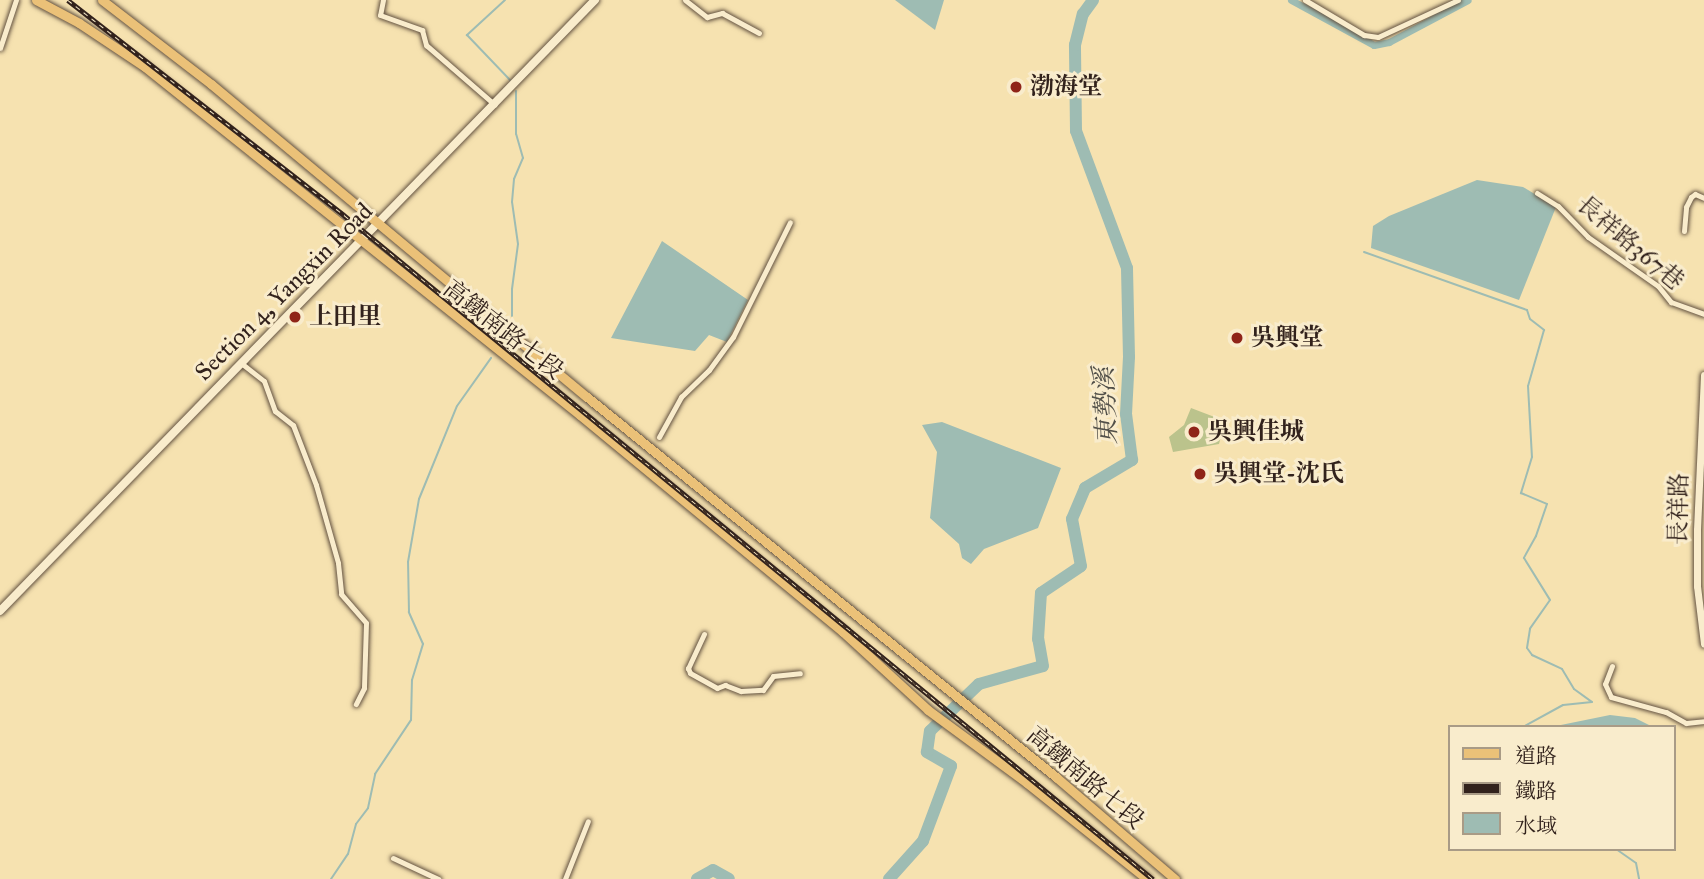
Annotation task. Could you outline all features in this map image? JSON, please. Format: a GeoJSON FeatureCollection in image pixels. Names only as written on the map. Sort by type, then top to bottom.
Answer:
{"type":"FeatureCollection","features":[{"type":"Feature","properties":{"kind":"main road","name":"高鐵南路七段"},"geometry":{"type":"LineString","coordinates":[[36,0],[79,23],[145,67],[580,415],[947,726],[1027,783],[1147,879]]}},
{"type":"Feature","properties":{"kind":"main road","name":"高鐵南路七段"},"geometry":{"type":"LineString","coordinates":[[102,0],[211,84],[587,397],[971,707],[1175,879]]}},
{"type":"Feature","properties":{"kind":"main road","name":"Section 4, Yangxin Road"},"geometry":{"type":"LineString","coordinates":[[0,611],[595,0]]}},
{"type":"Feature","properties":{"kind":"street"},"geometry":{"type":"LineString","coordinates":[[0,46],[16,0]]}},
{"type":"Feature","properties":{"kind":"street"},"geometry":{"type":"LineString","coordinates":[[383,0],[380,15],[422,30],[426,45],[495,105]]}},
{"type":"Feature","properties":{"kind":"street"},"geometry":{"type":"LineString","coordinates":[[685,0],[707,17],[722,13],[759,33]]}},
{"type":"Feature","properties":{"kind":"street"},"geometry":{"type":"LineString","coordinates":[[1305,0],[1364,35],[1378,37],[1458,0]]}},
{"type":"Feature","properties":{"kind":"street","name":"長祥路367巷"},"geometry":{"type":"LineString","coordinates":[[1537,193],[1558,206],[1588,237],[1657,286],[1671,302],[1704,314]]}},
{"type":"Feature","properties":{"kind":"street"},"geometry":{"type":"LineString","coordinates":[[1684,231],[1686,207],[1691,197],[1695,194],[1704,198]]}},
{"type":"Feature","properties":{"kind":"street"},"geometry":{"type":"LineString","coordinates":[[659,437],[681,397],[709,370],[733,337],[790,222]]}},
{"type":"Feature","properties":{"kind":"street"},"geometry":{"type":"LineString","coordinates":[[241,363],[264,381],[275,411],[293,425],[316,485],[338,563],[341,594],[366,623],[364,688],[356,704]]}},
{"type":"Feature","properties":{"kind":"street","name":"長祥路"},"geometry":{"type":"LineString","coordinates":[[1704,375],[1697,530],[1697,586],[1704,644]]}},
{"type":"Feature","properties":{"kind":"street"},"geometry":{"type":"LineString","coordinates":[[704,634],[688,668],[690,673],[717,688],[725,685],[741,691],[763,690],[773,676],[800,673]]}},
{"type":"Feature","properties":{"kind":"street"},"geometry":{"type":"LineString","coordinates":[[917,665],[923,656]]}},
{"type":"Feature","properties":{"kind":"street"},"geometry":{"type":"LineString","coordinates":[[1612,666],[1605,677],[1611,697],[1666,712],[1686,723],[1704,720]]}},
{"type":"Feature","properties":{"kind":"street"},"geometry":{"type":"LineString","coordinates":[[565,879],[588,821]]}},
{"type":"Feature","properties":{"kind":"street"},"geometry":{"type":"LineString","coordinates":[[393,858],[439,879]]}},
{"type":"Feature","properties":{"kind":"green space"},"geometry":{"type":"Polygon","coordinates":[[[1191,408],[1225,421],[1219,444],[1173,452],[1169,437],[1184,425],[1191,408]]]}},
{"type":"Feature","properties":{"kind":"water"},"geometry":{"type":"Polygon","coordinates":[[[895,0],[944,0],[935,30],[895,0]]]}},
{"type":"Feature","properties":{"kind":"water"},"geometry":{"type":"Polygon","coordinates":[[[1477,180],[1523,187],[1556,207],[1519,300],[1371,248],[1373,226],[1389,216],[1477,180]]]}},
{"type":"Feature","properties":{"kind":"water"},"geometry":{"type":"Polygon","coordinates":[[[662,241],[748,300],[727,342],[709,335],[695,351],[611,338],[662,241]]]}},
{"type":"Feature","properties":{"kind":"water"},"geometry":{"type":"Polygon","coordinates":[[[942,422],[1061,468],[1038,528],[984,549],[971,564],[962,558],[959,544],[930,518],[937,452],[922,425],[942,422]]]}},
{"type":"Feature","properties":{"kind":"water"},"geometry":{"type":"Polygon","coordinates":[[[1610,715],[1635,718],[1649,725],[1561,725],[1610,715]]]}},
{"type":"Feature","properties":{"kind":"waterway"},"geometry":{"type":"LineString","coordinates":[[505,0],[467,35],[510,80]]}},
{"type":"Feature","properties":{"kind":"waterway","name":"東勢溪"},"geometry":{"type":"LineString","coordinates":[[889,879],[923,841],[951,766],[927,752],[930,731],[979,684],[1043,666],[1038,639],[1041,593],[1081,566],[1072,519],[1085,488],[1132,460],[1126,414],[1129,357],[1127,268],[1076,131],[1075,45],[1083,14],[1093,0]]}},
{"type":"Feature","properties":{"kind":"waterway"},"geometry":{"type":"LineString","coordinates":[[1291,0],[1374,45],[1389,42],[1468,0]]}},
{"type":"Feature","properties":{"kind":"waterway"},"geometry":{"type":"LineString","coordinates":[[512,316],[512,289],[518,244],[512,202],[514,179],[523,158],[516,134],[516,91]]}},
{"type":"Feature","properties":{"kind":"waterway"},"geometry":{"type":"LineString","coordinates":[[1364,252],[1527,310],[1530,319],[1544,330],[1528,386],[1532,457],[1521,493],[1547,504],[1536,536],[1524,558],[1550,600],[1530,629],[1527,648],[1532,655],[1562,669],[1574,689],[1592,702],[1563,705],[1527,725]]}},
{"type":"Feature","properties":{"kind":"waterway"},"geometry":{"type":"LineString","coordinates":[[331,879],[348,854],[356,824],[368,808],[375,774],[411,720],[412,680],[423,644],[409,612],[408,562],[419,499],[457,406],[491,358]]}},
{"type":"Feature","properties":{"kind":"waterway"},"geometry":{"type":"LineString","coordinates":[[1619,851],[1636,863],[1639,879]]}},
{"type":"Feature","properties":{"kind":"waterway","name":"東勢溪"},"geometry":{"type":"LineString","coordinates":[[697,879],[713,870],[729,879]]}},
{"type":"Feature","properties":{"kind":"railway"},"geometry":{"type":"LineString","coordinates":[[68,0],[344,215],[1153,879]]}},
{"type":"Feature","properties":{"kind":"place","name":"渤海堂"},"geometry":{"type":"Point","coordinates":[1016,87]}},
{"type":"Feature","properties":{"kind":"place","name":"上田里"},"geometry":{"type":"Point","coordinates":[295,317]}},
{"type":"Feature","properties":{"kind":"place","name":"吳興堂"},"geometry":{"type":"Point","coordinates":[1237,338]}},
{"type":"Feature","properties":{"kind":"place","name":"吳興佳城"},"geometry":{"type":"Point","coordinates":[1194,432]}},
{"type":"Feature","properties":{"kind":"place","name":"吳興堂-沈氏"},"geometry":{"type":"Point","coordinates":[1200,474]}}]}
